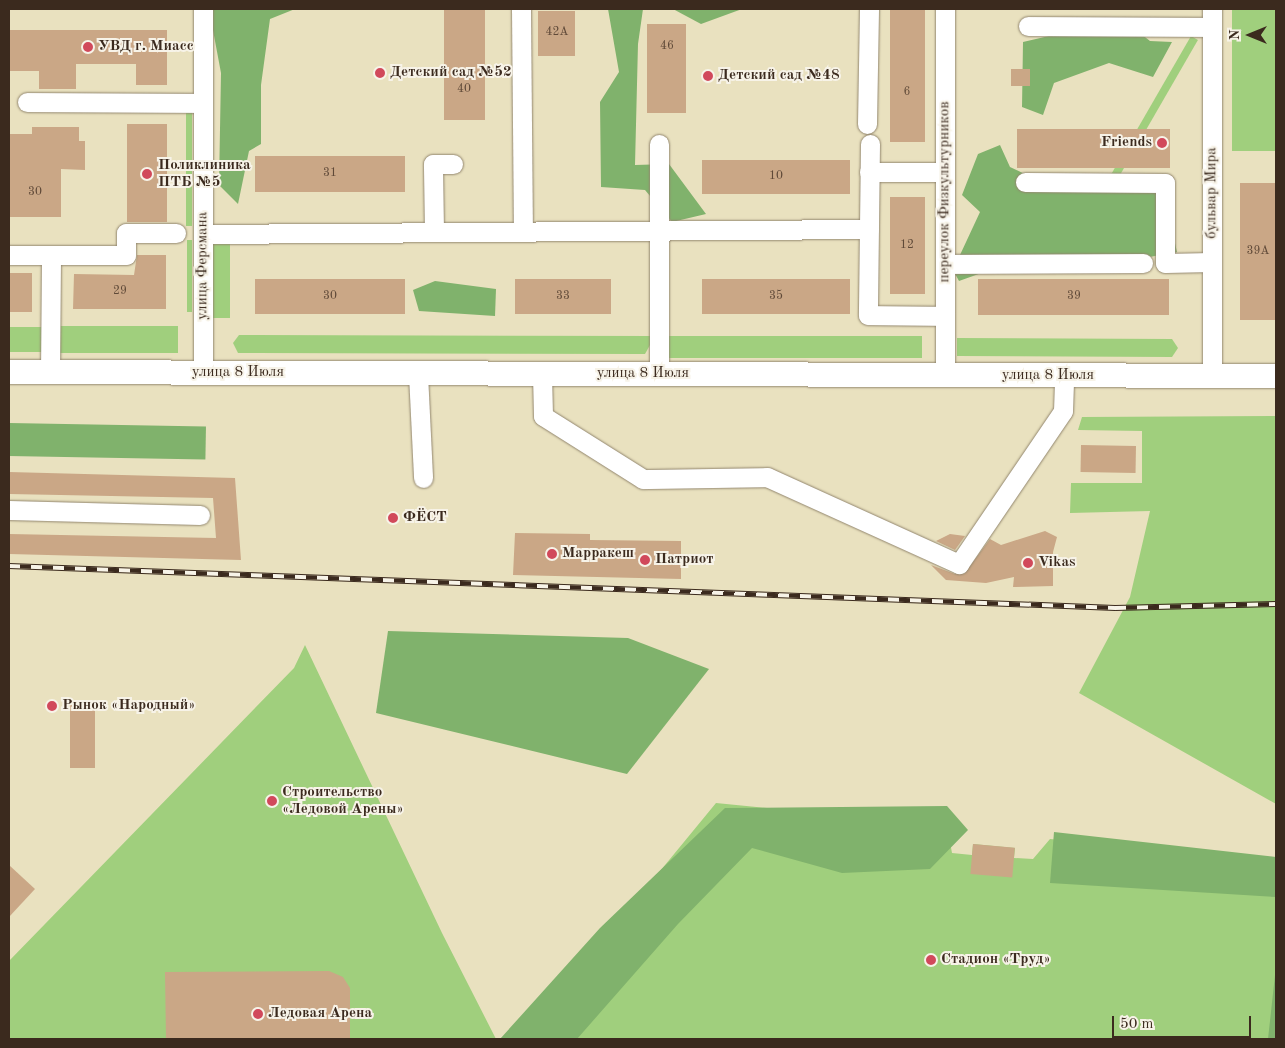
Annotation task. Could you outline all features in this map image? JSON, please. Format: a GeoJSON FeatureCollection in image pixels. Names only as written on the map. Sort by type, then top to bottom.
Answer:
{"type":"FeatureCollection","features":[{"type":"Feature","properties":{"kind":"main road","name":"улица 8 Июля"},"geometry":{"type":"LineString","coordinates":[[9,372],[1276,376]]}},
{"type":"Feature","properties":{"kind":"street","name":"улица Ферсмана"},"geometry":{"type":"LineString","coordinates":[[203,9],[203,373]]}},
{"type":"Feature","properties":{"kind":"street"},"geometry":{"type":"LineString","coordinates":[[521,9],[523,232]]}},
{"type":"Feature","properties":{"kind":"street"},"geometry":{"type":"LineString","coordinates":[[867,124],[869,9]]}},
{"type":"Feature","properties":{"kind":"street","name":"переулок Физкультурников"},"geometry":{"type":"LineString","coordinates":[[945,9],[945,375]]}},
{"type":"Feature","properties":{"kind":"street"},"geometry":{"type":"LineString","coordinates":[[1028,26],[1212,18]]}},
{"type":"Feature","properties":{"kind":"street","name":"бульвар Мира"},"geometry":{"type":"LineString","coordinates":[[1212,18],[1212,376]]}},
{"type":"Feature","properties":{"kind":"street"},"geometry":{"type":"LineString","coordinates":[[27,102],[203,103]]}},
{"type":"Feature","properties":{"kind":"street"},"geometry":{"type":"LineString","coordinates":[[659,374],[660,144]]}},
{"type":"Feature","properties":{"kind":"street"},"geometry":{"type":"LineString","coordinates":[[870,144],[868,315],[945,316]]}},
{"type":"Feature","properties":{"kind":"street"},"geometry":{"type":"LineString","coordinates":[[434,232],[433,164],[453,164]]}},
{"type":"Feature","properties":{"kind":"street"},"geometry":{"type":"LineString","coordinates":[[869,172],[945,172]]}},
{"type":"Feature","properties":{"kind":"street"},"geometry":{"type":"LineString","coordinates":[[1025,182],[1164,183],[1165,263],[1212,262]]}},
{"type":"Feature","properties":{"kind":"street"},"geometry":{"type":"LineString","coordinates":[[203,234],[869,229]]}},
{"type":"Feature","properties":{"kind":"street"},"geometry":{"type":"LineString","coordinates":[[9,255],[126,256],[126,233],[176,233]]}},
{"type":"Feature","properties":{"kind":"street"},"geometry":{"type":"LineString","coordinates":[[50,373],[51,255]]}},
{"type":"Feature","properties":{"kind":"street"},"geometry":{"type":"LineString","coordinates":[[945,264],[1142,263]]}},
{"type":"Feature","properties":{"kind":"street"},"geometry":{"type":"LineString","coordinates":[[418,374],[423,478]]}},
{"type":"Feature","properties":{"kind":"street"},"geometry":{"type":"LineString","coordinates":[[542,374],[543,416],[643,479],[767,477],[959,564],[1063,411],[1064,375]]}},
{"type":"Feature","properties":{"kind":"street"},"geometry":{"type":"LineString","coordinates":[[9,510],[200,515]]}},
{"type":"Feature","properties":{"kind":"green space"},"geometry":{"type":"Polygon","coordinates":[[[209,9],[295,9],[270,19],[261,85],[261,144],[249,151],[238,204],[219,185],[221,73],[209,9]]]}},
{"type":"Feature","properties":{"kind":"green space"},"geometry":{"type":"Polygon","coordinates":[[[608,9],[643,9],[638,44],[635,165],[669,164],[706,214],[672,222],[645,190],[601,187],[600,102],[619,72],[608,9]]]}},
{"type":"Feature","properties":{"kind":"green space"},"geometry":{"type":"Polygon","coordinates":[[[673,9],[742,9],[701,24],[673,9]]]}},
{"type":"Feature","properties":{"kind":"green space"},"geometry":{"type":"Polygon","coordinates":[[[1232,9],[1276,9],[1276,151],[1232,151],[1232,9]]]}},
{"type":"Feature","properties":{"kind":"green space"},"geometry":{"type":"Polygon","coordinates":[[[1122,19],[1150,41],[1172,42],[1153,77],[1109,63],[1054,83],[1043,115],[1022,107],[1023,42],[1122,19]]]}},
{"type":"Feature","properties":{"kind":"green space"},"geometry":{"type":"Polygon","coordinates":[[[1191,36],[1198,40],[1087,232],[1080,228],[1191,36]]]}},
{"type":"Feature","properties":{"kind":"green space"},"geometry":{"type":"Polygon","coordinates":[[[186,112],[192,112],[192,226],[186,226],[186,112]]]}},
{"type":"Feature","properties":{"kind":"green space"},"geometry":{"type":"Polygon","coordinates":[[[1000,145],[1010,167],[1029,176],[1171,176],[1174,195],[1167,208],[1177,252],[1144,258],[1018,260],[959,281],[953,270],[980,212],[962,195],[978,154],[1000,145]]]}},
{"type":"Feature","properties":{"kind":"green space"},"geometry":{"type":"Polygon","coordinates":[[[187,240],[192,240],[192,312],[187,312],[187,240]]]}},
{"type":"Feature","properties":{"kind":"green space"},"geometry":{"type":"Polygon","coordinates":[[[211,240],[230,240],[230,318],[211,318],[211,240]]]}},
{"type":"Feature","properties":{"kind":"green space"},"geometry":{"type":"Polygon","coordinates":[[[435,281],[496,289],[495,316],[419,311],[413,290],[435,281]]]}},
{"type":"Feature","properties":{"kind":"green space"},"geometry":{"type":"Polygon","coordinates":[[[59,326],[178,326],[178,353],[59,353],[59,326]]]}},
{"type":"Feature","properties":{"kind":"green space"},"geometry":{"type":"Polygon","coordinates":[[[9,327],[42,327],[42,352],[9,352],[9,327]]]}},
{"type":"Feature","properties":{"kind":"green space"},"geometry":{"type":"Polygon","coordinates":[[[239,335],[655,336],[645,354],[238,353],[233,343],[239,335]]]}},
{"type":"Feature","properties":{"kind":"green space"},"geometry":{"type":"Polygon","coordinates":[[[663,336],[922,336],[922,358],[663,358],[663,336]]]}},
{"type":"Feature","properties":{"kind":"green space"},"geometry":{"type":"Polygon","coordinates":[[[957,338],[1172,339],[1178,348],[1172,357],[957,356],[957,338]]]}},
{"type":"Feature","properties":{"kind":"green space"},"geometry":{"type":"Polygon","coordinates":[[[1276,416],[1276,804],[1079,693],[1130,597],[1150,511],[1070,513],[1071,483],[1142,483],[1142,431],[1078,430],[1082,417],[1276,416]]]}},
{"type":"Feature","properties":{"kind":"green space"},"geometry":{"type":"Polygon","coordinates":[[[9,423],[206,426],[205,459],[9,456],[9,423]]]}},
{"type":"Feature","properties":{"kind":"green space"},"geometry":{"type":"Polygon","coordinates":[[[388,631],[628,638],[709,669],[627,774],[376,713],[388,631]]]}},
{"type":"Feature","properties":{"kind":"green space","name":"Строительство «Ледовой Арены»"},"geometry":{"type":"Polygon","coordinates":[[[305,645],[442,933],[496,1039],[9,1039],[9,961],[294,668],[305,645]]]}},
{"type":"Feature","properties":{"kind":"green space","name":"Стадион «Труд»"},"geometry":{"type":"Polygon","coordinates":[[[716,803],[947,826],[952,853],[972,855],[973,844],[1015,848],[1014,858],[1033,859],[1050,839],[1264,860],[1276,881],[1276,1039],[522,1039],[716,803]]]}},
{"type":"Feature","properties":{"kind":"green space"},"geometry":{"type":"Polygon","coordinates":[[[947,806],[968,830],[930,869],[842,873],[752,848],[678,924],[577,1039],[500,1039],[600,928],[725,808],[947,806]]]}},
{"type":"Feature","properties":{"kind":"green space"},"geometry":{"type":"Polygon","coordinates":[[[1054,832],[1276,857],[1276,897],[1050,883],[1054,832]]]}},
{"type":"Feature","properties":{"kind":"green space"},"geometry":{"type":"Polygon","coordinates":[[[1276,966],[1276,1039],[1268,1039],[1276,966]]]}},
{"type":"Feature","properties":{"kind":"building"},"geometry":{"type":"Polygon","coordinates":[[[444,9],[485,9],[485,120],[444,120],[444,9]]]}},
{"type":"Feature","properties":{"kind":"building"},"geometry":{"type":"Polygon","coordinates":[[[890,9],[925,9],[925,142],[890,142],[890,9]]]}},
{"type":"Feature","properties":{"kind":"building"},"geometry":{"type":"Polygon","coordinates":[[[538,11],[575,11],[575,56],[538,56],[538,11]]]}},
{"type":"Feature","properties":{"kind":"building"},"geometry":{"type":"Polygon","coordinates":[[[647,24],[686,24],[686,113],[647,113],[647,24]]]}},
{"type":"Feature","properties":{"kind":"building","name":"УВД г. Миасс"},"geometry":{"type":"Polygon","coordinates":[[[9,30],[167,30],[167,85],[136,85],[136,64],[76,64],[76,89],[39,89],[39,71],[9,71],[9,30]]]}},
{"type":"Feature","properties":{"kind":"building"},"geometry":{"type":"Polygon","coordinates":[[[1011,69],[1030,69],[1030,86],[1011,86],[1011,69]]]}},
{"type":"Feature","properties":{"kind":"building","name":"Поликлиника ПТБ №5"},"geometry":{"type":"Polygon","coordinates":[[[127,124],[167,124],[167,222],[127,222],[127,124]]]}},
{"type":"Feature","properties":{"kind":"building"},"geometry":{"type":"Polygon","coordinates":[[[32,127],[79,127],[79,141],[85,141],[85,170],[61,169],[61,217],[10,217],[9,134],[32,134],[32,127]]]}},
{"type":"Feature","properties":{"kind":"building"},"geometry":{"type":"Polygon","coordinates":[[[1017,129],[1170,129],[1170,168],[1017,168],[1017,129]]]}},
{"type":"Feature","properties":{"kind":"building"},"geometry":{"type":"Polygon","coordinates":[[[255,156],[405,156],[405,192],[255,192],[255,156]]]}},
{"type":"Feature","properties":{"kind":"building"},"geometry":{"type":"Polygon","coordinates":[[[702,160],[850,160],[850,194],[702,194],[702,160]]]}},
{"type":"Feature","properties":{"kind":"building"},"geometry":{"type":"Polygon","coordinates":[[[1240,183],[1276,183],[1276,320],[1240,320],[1240,183]]]}},
{"type":"Feature","properties":{"kind":"building"},"geometry":{"type":"Polygon","coordinates":[[[890,197],[925,197],[925,294],[890,294],[890,197]]]}},
{"type":"Feature","properties":{"kind":"building"},"geometry":{"type":"Polygon","coordinates":[[[137,255],[166,255],[166,309],[73,309],[74,274],[134,275],[137,255]]]}},
{"type":"Feature","properties":{"kind":"building"},"geometry":{"type":"Polygon","coordinates":[[[9,273],[32,273],[32,312],[9,312],[9,273]]]}},
{"type":"Feature","properties":{"kind":"building"},"geometry":{"type":"Polygon","coordinates":[[[255,279],[405,279],[405,314],[255,314],[255,279]]]}},
{"type":"Feature","properties":{"kind":"building"},"geometry":{"type":"Polygon","coordinates":[[[515,279],[611,279],[611,314],[515,314],[515,279]]]}},
{"type":"Feature","properties":{"kind":"building"},"geometry":{"type":"Polygon","coordinates":[[[702,279],[850,279],[850,314],[702,314],[702,279]]]}},
{"type":"Feature","properties":{"kind":"building"},"geometry":{"type":"Polygon","coordinates":[[[978,279],[1169,279],[1169,315],[978,315],[978,279]]]}},
{"type":"Feature","properties":{"kind":"building"},"geometry":{"type":"Polygon","coordinates":[[[1081,445],[1136,446],[1136,473],[1081,472],[1081,445]]]}},
{"type":"Feature","properties":{"kind":"building"},"geometry":{"type":"Polygon","coordinates":[[[9,472],[235,478],[241,560],[9,554],[9,534],[216,538],[213,498],[9,494],[9,472]]]}},
{"type":"Feature","properties":{"kind":"building","name":"Vikas"},"geometry":{"type":"Polygon","coordinates":[[[1045,531],[1057,537],[1053,552],[1053,586],[1013,587],[1014,577],[986,583],[946,580],[931,565],[955,574],[964,574],[990,539],[1001,545],[1045,531]]]}},
{"type":"Feature","properties":{"kind":"building"},"geometry":{"type":"Polygon","coordinates":[[[515,533],[590,534],[590,540],[681,541],[681,579],[513,575],[515,533]]]}},
{"type":"Feature","properties":{"kind":"building"},"geometry":{"type":"Polygon","coordinates":[[[950,534],[965,536],[955,550],[936,541],[950,534]]]}},
{"type":"Feature","properties":{"kind":"building"},"geometry":{"type":"Polygon","coordinates":[[[70,701],[95,701],[95,768],[70,768],[70,701]]]}},
{"type":"Feature","properties":{"kind":"building"},"geometry":{"type":"Polygon","coordinates":[[[973,844],[1015,848],[1012,878],[970,874],[973,844]]]}},
{"type":"Feature","properties":{"kind":"building"},"geometry":{"type":"Polygon","coordinates":[[[9,865],[35,889],[9,917],[9,865]]]}},
{"type":"Feature","properties":{"kind":"building","name":"Ледовая Арена"},"geometry":{"type":"Polygon","coordinates":[[[329,971],[343,977],[350,988],[350,1039],[166,1039],[165,972],[329,971]]]}},
{"type":"Feature","properties":{"kind":"railway"},"geometry":{"type":"LineString","coordinates":[[9,566],[1115,608],[1276,604]]}},
{"type":"Feature","properties":{"kind":"place","name":"УВД г. Миасс"},"geometry":{"type":"Point","coordinates":[88,47]}},
{"type":"Feature","properties":{"kind":"place","name":"Детский сад №52"},"geometry":{"type":"Point","coordinates":[380,73]}},
{"type":"Feature","properties":{"kind":"place","name":"Детский сад №48"},"geometry":{"type":"Point","coordinates":[708,76]}},
{"type":"Feature","properties":{"kind":"place","name":"Friends"},"geometry":{"type":"Point","coordinates":[1162,143]}},
{"type":"Feature","properties":{"kind":"place","name":"Поликлиника ПТБ №5"},"geometry":{"type":"Point","coordinates":[147,174]}},
{"type":"Feature","properties":{"kind":"place","name":"ФЁСТ"},"geometry":{"type":"Point","coordinates":[393,518]}},
{"type":"Feature","properties":{"kind":"place","name":"Марракеш"},"geometry":{"type":"Point","coordinates":[552,554]}},
{"type":"Feature","properties":{"kind":"place","name":"Патриот"},"geometry":{"type":"Point","coordinates":[645,560]}},
{"type":"Feature","properties":{"kind":"place","name":"Vikas"},"geometry":{"type":"Point","coordinates":[1028,563]}},
{"type":"Feature","properties":{"kind":"place","name":"Рынок «Народный»"},"geometry":{"type":"Point","coordinates":[52,706]}},
{"type":"Feature","properties":{"kind":"place","name":"Строительство «Ледовой Арены»"},"geometry":{"type":"Point","coordinates":[272,801]}},
{"type":"Feature","properties":{"kind":"place","name":"Стадион «Труд»"},"geometry":{"type":"Point","coordinates":[931,960]}},
{"type":"Feature","properties":{"kind":"place","name":"Ледовая Арена"},"geometry":{"type":"Point","coordinates":[258,1014]}}]}
